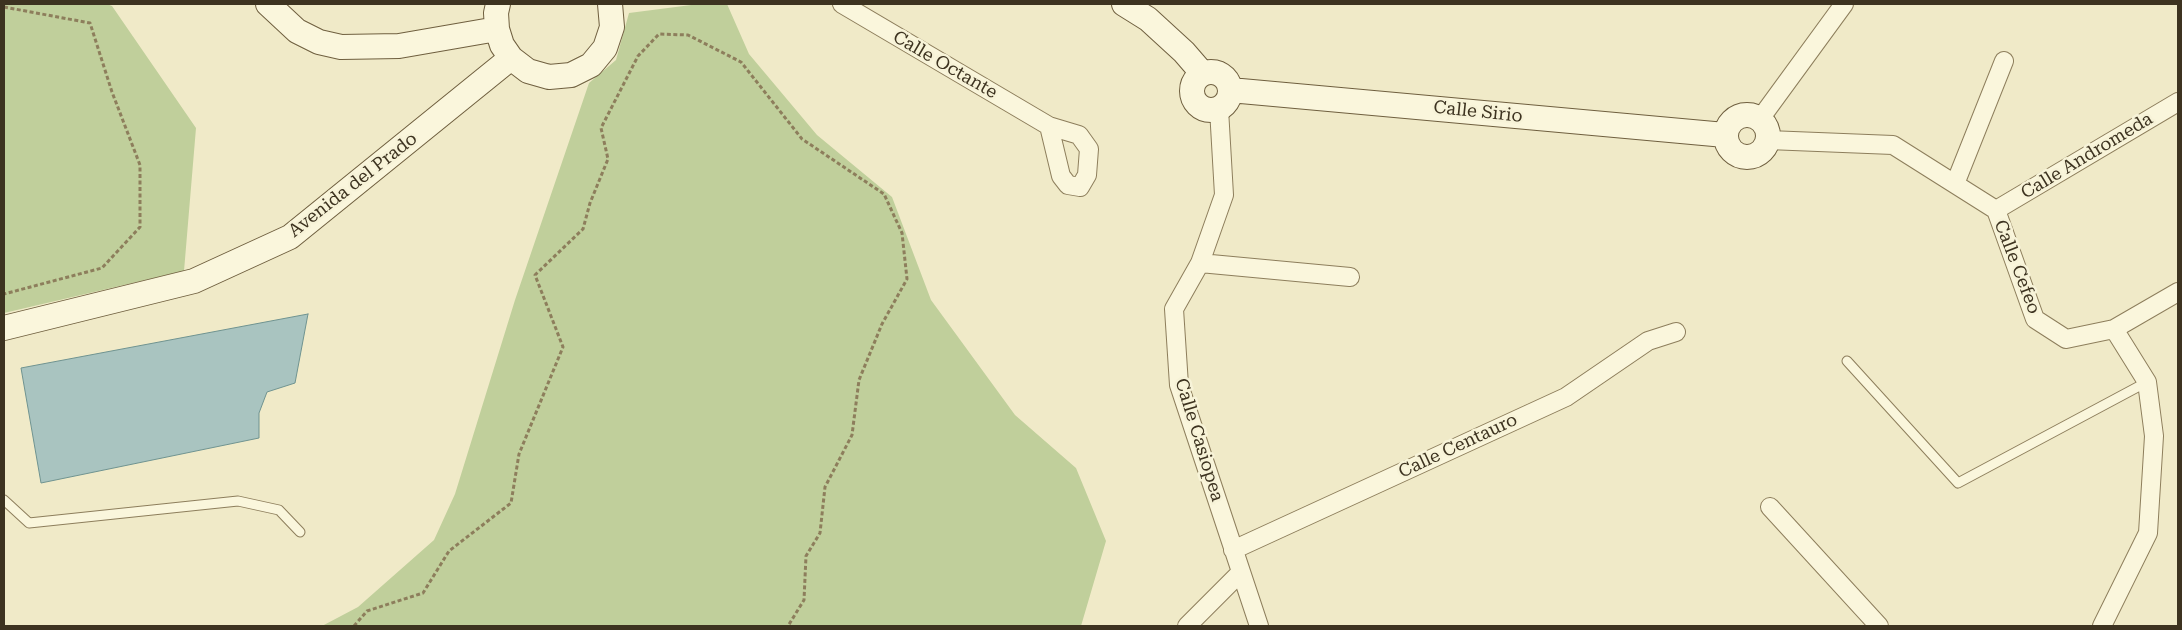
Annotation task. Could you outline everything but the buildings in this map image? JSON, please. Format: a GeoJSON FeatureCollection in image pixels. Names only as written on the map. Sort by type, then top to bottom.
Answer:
{"type":"FeatureCollection","features":[{"type":"Feature","properties":{"kind":"street"},"geometry":{"type":"LineString","coordinates":[[268,4],[297,32],[319,42],[341,48],[399,46],[497,29]]}},
{"type":"Feature","properties":{"kind":"street"},"geometry":{"type":"LineString","coordinates":[[498,4],[496,13],[497,29],[502,45],[511,58],[528,72],[549,77],[571,75],[591,64],[605,48],[612,27],[615,4]]}},
{"type":"Feature","properties":{"kind":"street","name":"Calle Octante"},"geometry":{"type":"LineString","coordinates":[[842,4],[1049,126]]}},
{"type":"Feature","properties":{"kind":"street"},"geometry":{"type":"LineString","coordinates":[[1124,4],[1148,19],[1184,52],[1203,74]]}},
{"type":"Feature","properties":{"kind":"street"},"geometry":{"type":"LineString","coordinates":[[1764,129],[1751,115],[1742,115],[1733,119],[1725,135],[1727,146],[1734,154],[1744,157],[1755,156],[1763,150],[1764,129],[1844,4]]}},
{"type":"Feature","properties":{"kind":"street","name":"Avenida del Prado"},"geometry":{"type":"LineString","coordinates":[[4,328],[194,281],[290,237],[511,58]]}},
{"type":"Feature","properties":{"kind":"street"},"geometry":{"type":"LineString","coordinates":[[1955,184],[2004,61]]}},
{"type":"Feature","properties":{"kind":"street"},"geometry":{"type":"LineString","coordinates":[[1218,73],[1229,83],[1225,100],[1204,110],[1193,100],[1193,84],[1203,74],[1218,73]]}},
{"type":"Feature","properties":{"kind":"street","name":"Calle Sirio"},"geometry":{"type":"LineString","coordinates":[[1225,100],[1725,135]]}},
{"type":"Feature","properties":{"kind":"street","name":"Calle Casiopea"},"geometry":{"type":"LineString","coordinates":[[1225,100],[1224,195],[1200,263],[1174,309],[1179,385],[1259,626]]}},
{"type":"Feature","properties":{"kind":"street","name":"Calle Andromeda"},"geometry":{"type":"LineString","coordinates":[[1996,210],[2178,102]]}},
{"type":"Feature","properties":{"kind":"street","name":"Calle Cefeo"},"geometry":{"type":"LineString","coordinates":[[1764,129],[1893,145],[1996,210],[2035,319],[2066,339],[2114,329],[2178,292]]}},
{"type":"Feature","properties":{"kind":"street"},"geometry":{"type":"LineString","coordinates":[[1200,263],[1350,277]]}},
{"type":"Feature","properties":{"kind":"street"},"geometry":{"type":"LineString","coordinates":[[2102,626],[2148,533],[2154,436],[2147,382],[2114,329]]}},
{"type":"Feature","properties":{"kind":"street","name":"Calle Centauro"},"geometry":{"type":"LineString","coordinates":[[1233,550],[1566,397],[1648,341],[1676,332]]}},
{"type":"Feature","properties":{"kind":"street"},"geometry":{"type":"LineString","coordinates":[[1770,508],[1879,626]]}},
{"type":"Feature","properties":{"kind":"street"},"geometry":{"type":"LineString","coordinates":[[1187,626],[1241,572]]}},
{"type":"Feature","properties":{"kind":"lane"},"geometry":{"type":"LineString","coordinates":[[1847,361],[1958,483],[2147,382]]}},
{"type":"Feature","properties":{"kind":"lane"},"geometry":{"type":"LineString","coordinates":[[4,500],[29,522],[238,500],[279,510],[300,532]]}},
{"type":"Feature","properties":{"kind":"path"},"geometry":{"type":"LineString","coordinates":[[4,7],[90,23],[112,92],[140,165],[140,227],[102,268],[4,294]]}},
{"type":"Feature","properties":{"kind":"path"},"geometry":{"type":"LineString","coordinates":[[354,626],[367,611],[423,593],[449,551],[511,503],[519,454],[563,347],[535,275],[583,228],[590,203],[608,159],[601,128],[638,56],[659,34],[688,34],[741,62],[802,139],[884,194],[902,233],[907,279],[882,324],[859,380],[852,435],[824,487],[820,533],[806,556],[804,600],[788,626]]}},
{"type":"Feature","properties":{"kind":"green space"},"geometry":{"type":"Polygon","coordinates":[[[4,4],[107,4],[112,6],[196,128],[184,271],[4,313],[4,4]]]}},
{"type":"Feature","properties":{"kind":"green space"},"geometry":{"type":"Polygon","coordinates":[[[699,4],[727,4],[749,54],[817,135],[892,197],[931,300],[1015,415],[1076,468],[1106,541],[1081,626],[322,626],[358,607],[434,540],[455,494],[515,300],[589,83],[616,60],[629,13],[699,4]]]}},
{"type":"Feature","properties":{"kind":"water"},"geometry":{"type":"Polygon","coordinates":[[[308,314],[295,383],[267,392],[259,413],[259,438],[41,483],[21,368],[308,314]]]}}]}
